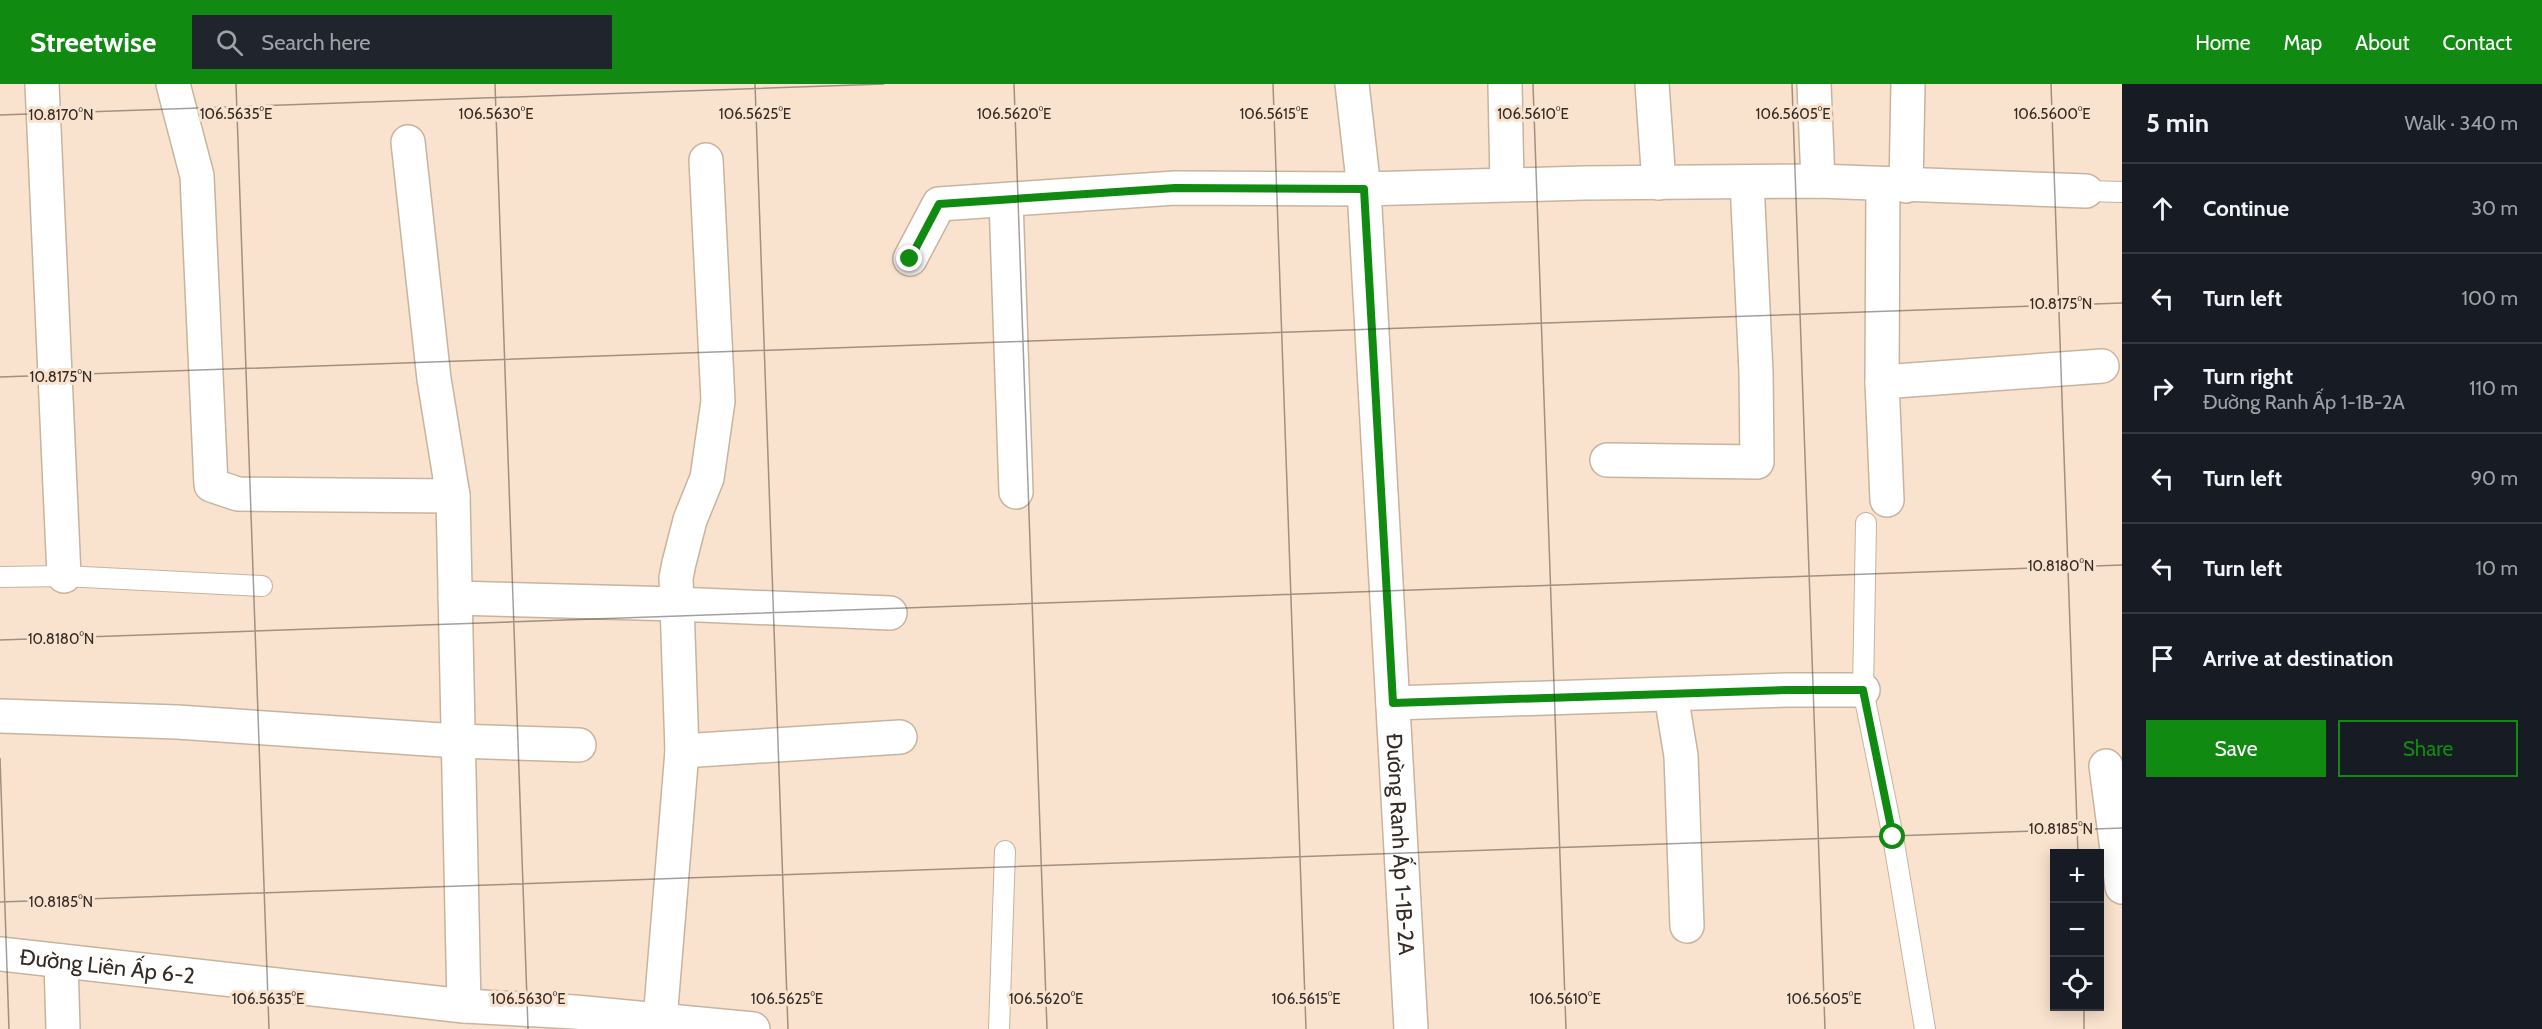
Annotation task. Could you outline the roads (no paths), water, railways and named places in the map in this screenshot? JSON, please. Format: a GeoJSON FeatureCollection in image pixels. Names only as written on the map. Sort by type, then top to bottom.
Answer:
{"type":"FeatureCollection","features":[{"type":"Feature","properties":{"kind":"street"},"geometry":{"type":"LineString","coordinates":[[42,84],[64,576]]}},
{"type":"Feature","properties":{"kind":"street"},"geometry":{"type":"LineString","coordinates":[[173,84],[196,176],[212,485],[238,494],[453,496]]}},
{"type":"Feature","properties":{"kind":"street","name":"Đường Ranh Ấp 1-1B-2A"},"geometry":{"type":"LineString","coordinates":[[1352,84],[1364,189],[1412,1029]]}},
{"type":"Feature","properties":{"kind":"street"},"geometry":{"type":"LineString","coordinates":[[1504,84],[1507,185]]}},
{"type":"Feature","properties":{"kind":"street"},"geometry":{"type":"LineString","coordinates":[[1652,84],[1659,183]]}},
{"type":"Feature","properties":{"kind":"street"},"geometry":{"type":"LineString","coordinates":[[1814,84],[1818,182]]}},
{"type":"Feature","properties":{"kind":"street"},"geometry":{"type":"LineString","coordinates":[[1876,512],[1894,185],[1908,84]]}},
{"type":"Feature","properties":{"kind":"street"},"geometry":{"type":"LineString","coordinates":[[408,142],[434,379],[453,496],[464,1006]]}},
{"type":"Feature","properties":{"kind":"street"},"geometry":{"type":"LineString","coordinates":[[660,1020],[682,751],[676,578],[690,520],[707,478],[718,401],[706,160]]}},
{"type":"Feature","properties":{"kind":"street"},"geometry":{"type":"LineString","coordinates":[[1608,460],[1757,462],[1756,372],[1747,182]]}},
{"type":"Feature","properties":{"kind":"street"},"geometry":{"type":"LineString","coordinates":[[910,259],[939,204],[1175,188],[1364,189],[1818,182],[2086,191]]}},
{"type":"Feature","properties":{"kind":"street"},"geometry":{"type":"LineString","coordinates":[[1005,200],[1016,492]]}},
{"type":"Feature","properties":{"kind":"street"},"geometry":{"type":"LineString","coordinates":[[1882,382],[2102,366]]}},
{"type":"Feature","properties":{"kind":"street"},"geometry":{"type":"LineString","coordinates":[[454,598],[890,613]]}},
{"type":"Feature","properties":{"kind":"street"},"geometry":{"type":"LineString","coordinates":[[1393,703],[1863,690]]}},
{"type":"Feature","properties":{"kind":"street"},"geometry":{"type":"LineString","coordinates":[[1671,694],[1681,756],[1686,926]]}},
{"type":"Feature","properties":{"kind":"street"},"geometry":{"type":"LineString","coordinates":[[0,716],[177,722],[458,741],[579,745]]}},
{"type":"Feature","properties":{"kind":"street"},"geometry":{"type":"LineString","coordinates":[[682,751],[900,737]]}},
{"type":"Feature","properties":{"kind":"street"},"geometry":{"type":"LineString","coordinates":[[2106,766],[2122,887]]}},
{"type":"Feature","properties":{"kind":"street","name":"Đường Liên Ấp 6-2"},"geometry":{"type":"LineString","coordinates":[[0,954],[464,1006],[574,1021],[660,1020],[753,1029]]}},
{"type":"Feature","properties":{"kind":"street"},"geometry":{"type":"LineString","coordinates":[[61,961],[63,1029]]}},
{"type":"Feature","properties":{"kind":"lane"},"geometry":{"type":"LineString","coordinates":[[2086,191],[2122,192]]}},
{"type":"Feature","properties":{"kind":"lane"},"geometry":{"type":"LineString","coordinates":[[1876,512],[1863,690],[1893,837],[1924,1029]]}},
{"type":"Feature","properties":{"kind":"lane"},"geometry":{"type":"LineString","coordinates":[[0,577],[64,576],[262,586]]}},
{"type":"Feature","properties":{"kind":"lane"},"geometry":{"type":"LineString","coordinates":[[999,1029],[1005,850]]}}]}
